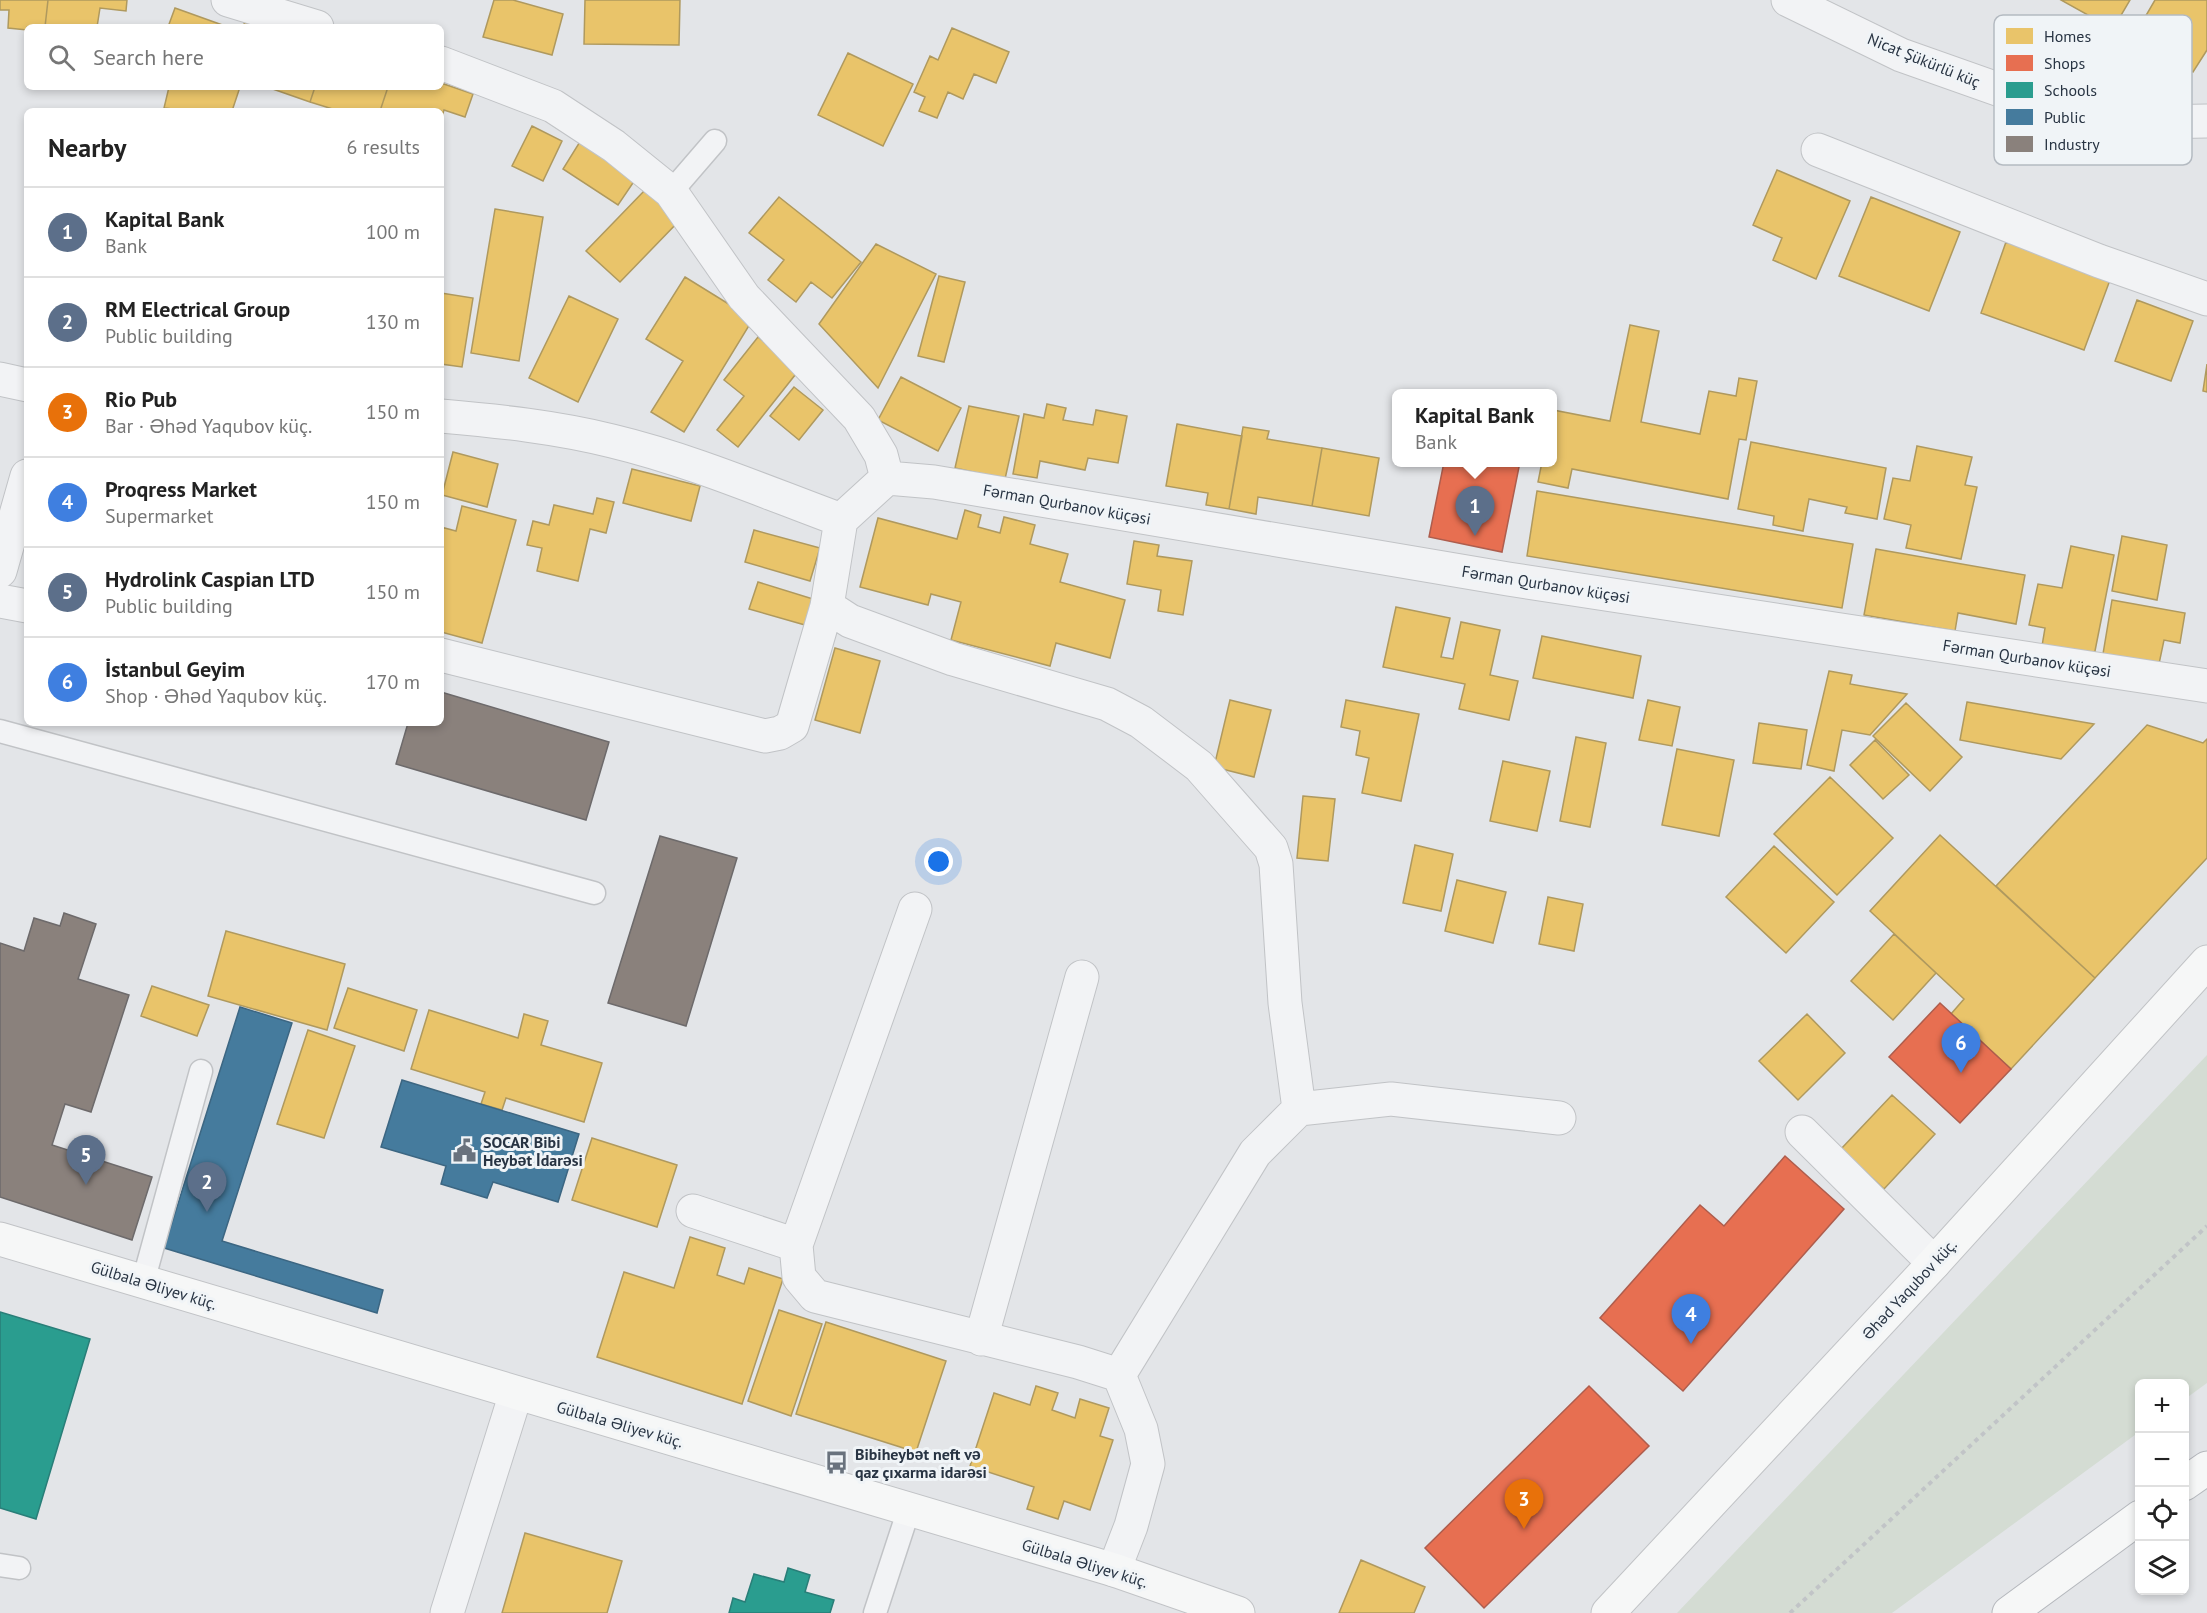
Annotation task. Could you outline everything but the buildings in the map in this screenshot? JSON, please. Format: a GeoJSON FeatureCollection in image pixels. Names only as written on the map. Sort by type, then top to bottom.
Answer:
{"type":"FeatureCollection","features":[{"type":"Feature","properties":{"kind":"main road","name":"Əhəd Yaqubov küç."},"geometry":{"type":"LineString","coordinates":[[1614,1611],[2207,962]]}},
{"type":"Feature","properties":{"kind":"main road","name":"Gülbala Əliyev küç."},"geometry":{"type":"LineString","coordinates":[[0,1239],[1114,1570],[1238,1613]]}},
{"type":"Feature","properties":{"kind":"main road"},"geometry":{"type":"LineString","coordinates":[[2189,1481],[2207,1468]]}},
{"type":"Feature","properties":{"kind":"main road"},"geometry":{"type":"LineString","coordinates":[[2009,1613],[2135,1520]]}},
{"type":"Feature","properties":{"kind":"street"},"geometry":{"type":"LineString","coordinates":[[228,0],[307,24]]}},
{"type":"Feature","properties":{"kind":"street","name":"Nicat Şükürlü küç"},"geometry":{"type":"LineString","coordinates":[[1788,0],[1901,55],[1994,88]]}},
{"type":"Feature","properties":{"kind":"street"},"geometry":{"type":"LineString","coordinates":[[444,64],[553,106],[614,146],[671,192],[744,297],[859,418],[881,455],[887,478],[841,520],[827,606],[792,726],[780,733],[765,736],[444,656]]}},
{"type":"Feature","properties":{"kind":"street","name":"Nicat Şükürlü küç"},"geometry":{"type":"LineString","coordinates":[[2192,121],[2207,121]]}},
{"type":"Feature","properties":{"kind":"street"},"geometry":{"type":"LineString","coordinates":[[1818,150],[2099,261],[2207,299]]}},
{"type":"Feature","properties":{"kind":"street"},"geometry":{"type":"LineString","coordinates":[[0,380],[24,384]]}},
{"type":"Feature","properties":{"kind":"street"},"geometry":{"type":"LineString","coordinates":[[444,416],[523,424],[611,440],[683,460],[841,520]]}},
{"type":"Feature","properties":{"kind":"street","name":"Fərman Qurbanov küçəsi"},"geometry":{"type":"LineString","coordinates":[[887,478],[934,482],[1508,579],[2207,686]]}},
{"type":"Feature","properties":{"kind":"street"},"geometry":{"type":"LineString","coordinates":[[0,571],[24,487]]}},
{"type":"Feature","properties":{"kind":"street"},"geometry":{"type":"LineString","coordinates":[[0,601],[24,605]]}},
{"type":"Feature","properties":{"kind":"street"},"geometry":{"type":"LineString","coordinates":[[827,606],[850,621],[953,659],[1107,704],[1141,722],[1199,766],[1271,848],[1276,864],[1285,1003],[1299,1109]]}},
{"type":"Feature","properties":{"kind":"street"},"geometry":{"type":"LineString","coordinates":[[915,909],[796,1245],[798,1277],[815,1296],[1078,1362],[1119,1375]]}},
{"type":"Feature","properties":{"kind":"street"},"geometry":{"type":"LineString","coordinates":[[981,1339],[1082,977]]}},
{"type":"Feature","properties":{"kind":"street"},"geometry":{"type":"LineString","coordinates":[[1119,1375],[1255,1153],[1299,1109],[1391,1100],[1559,1118]]}},
{"type":"Feature","properties":{"kind":"street"},"geometry":{"type":"LineString","coordinates":[[1802,1132],[1934,1263]]}},
{"type":"Feature","properties":{"kind":"street"},"geometry":{"type":"LineString","coordinates":[[693,1211],[796,1245]]}},
{"type":"Feature","properties":{"kind":"street"},"geometry":{"type":"LineString","coordinates":[[1114,1570],[1131,1526],[1148,1464],[1141,1429],[1119,1375]]}},
{"type":"Feature","properties":{"kind":"street"},"geometry":{"type":"LineString","coordinates":[[447,1613],[516,1393]]}},
{"type":"Feature","properties":{"kind":"lane"},"geometry":{"type":"LineString","coordinates":[[671,192],[715,141]]}},
{"type":"Feature","properties":{"kind":"lane"},"geometry":{"type":"LineString","coordinates":[[0,731],[594,893]]}},
{"type":"Feature","properties":{"kind":"lane"},"geometry":{"type":"LineString","coordinates":[[142,1282],[201,1071]]}},
{"type":"Feature","properties":{"kind":"lane"},"geometry":{"type":"LineString","coordinates":[[875,1613],[909,1509]]}},
{"type":"Feature","properties":{"kind":"path"},"geometry":{"type":"LineString","coordinates":[[1790,1613],[2207,1226]]}},
{"type":"Feature","properties":{"kind":"shaded area"},"geometry":{"type":"Polygon","coordinates":[[[2207,1055],[2207,1383],[2189,1396],[2189,1379],[2135,1379],[2135,1435],[1892,1613],[1677,1613],[2207,1055]]]}},
{"type":"Feature","properties":{"kind":"place","name":"Kapital Bank"},"geometry":{"type":"Point","coordinates":[1475,536]}},
{"type":"Feature","properties":{"kind":"place","name":"İstanbul Geyim"},"geometry":{"type":"Point","coordinates":[1961,1073]}},
{"type":"Feature","properties":{"kind":"place","name":"SOCAR Bibi Heybət İdarəsi"},"geometry":{"type":"Point","coordinates":[465,1151]}},
{"type":"Feature","properties":{"kind":"place","name":"Hydrolink Caspian LTD"},"geometry":{"type":"Point","coordinates":[86,1185]}},
{"type":"Feature","properties":{"kind":"place","name":"RM Electrical Group"},"geometry":{"type":"Point","coordinates":[207,1212]}},
{"type":"Feature","properties":{"kind":"place","name":"Proqress Market"},"geometry":{"type":"Point","coordinates":[1691,1344]}},
{"type":"Feature","properties":{"kind":"place","name":"Bibiheybət neft və qaz çıxarma idarəsi"},"geometry":{"type":"Point","coordinates":[837,1463]}},
{"type":"Feature","properties":{"kind":"place","name":"Rio Pub"},"geometry":{"type":"Point","coordinates":[1524,1529]}}]}
